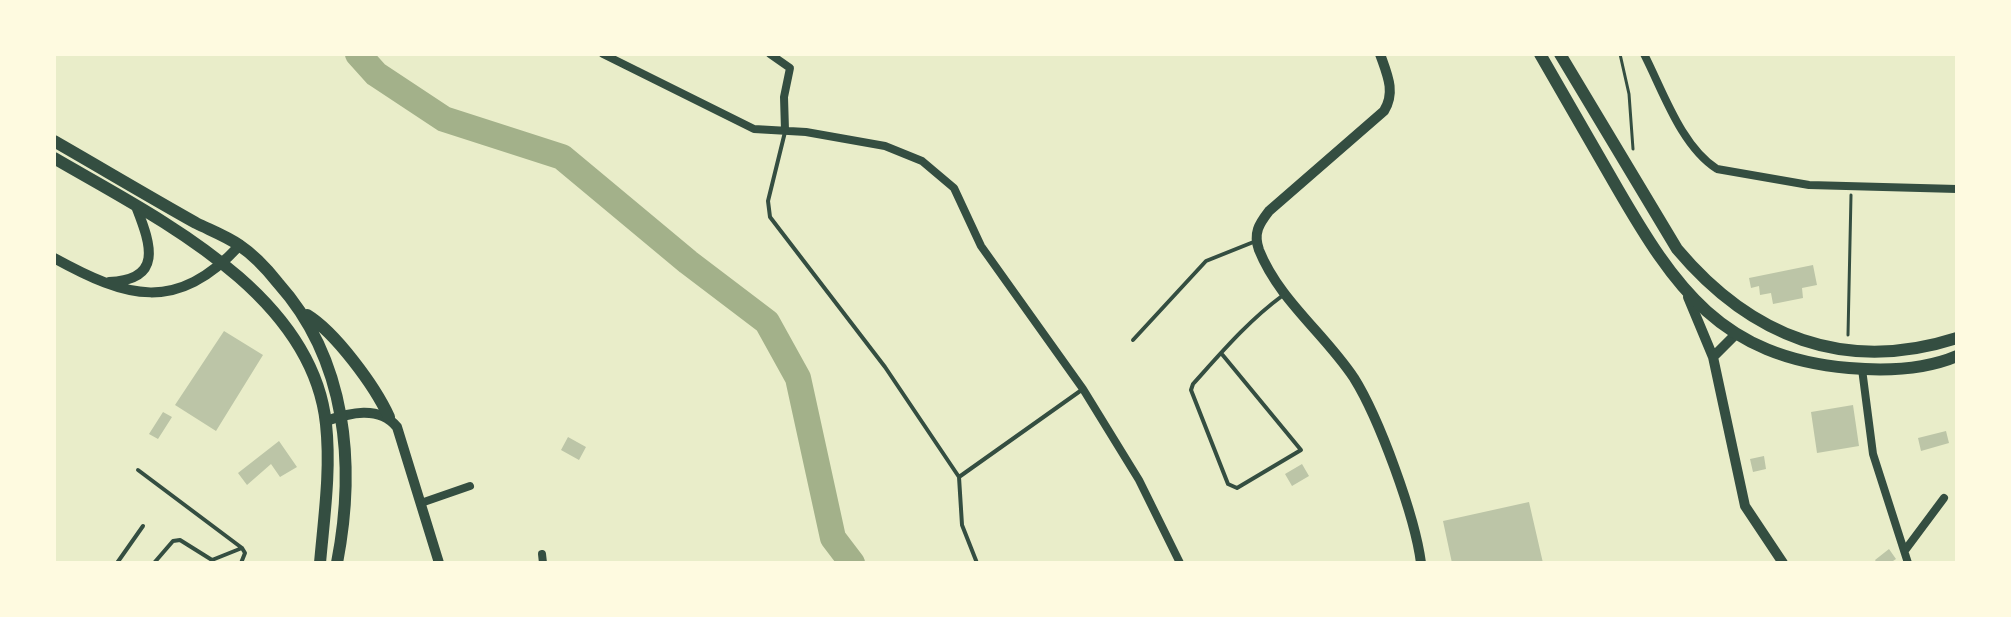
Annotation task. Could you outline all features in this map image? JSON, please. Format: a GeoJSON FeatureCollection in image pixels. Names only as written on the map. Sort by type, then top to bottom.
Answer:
{"type":"FeatureCollection","features":[{"type":"Feature","properties":{"kind":"main road"},"geometry":{"type":"LineString","coordinates":[[1540,54],[1657,258],[1688,297],[1736,334],[1812,363],[1862,369],[1912,367],[1957,356]]}},
{"type":"Feature","properties":{"kind":"main road"},"geometry":{"type":"LineString","coordinates":[[1560,54],[1656,218],[1700,277],[1754,319],[1790,336],[1848,351],[1877,353],[1930,347],[1957,338]]}},
{"type":"Feature","properties":{"kind":"main road"},"geometry":{"type":"LineString","coordinates":[[54,141],[240,245],[261,264],[300,311],[327,362],[343,415],[347,479],[337,563]]}},
{"type":"Feature","properties":{"kind":"main road"},"geometry":{"type":"LineString","coordinates":[[54,158],[223,263],[285,323],[314,380],[326,421],[328,475],[320,563]]}},
{"type":"Feature","properties":{"kind":"main road"},"geometry":{"type":"LineString","coordinates":[[300,311],[324,328],[382,401],[389,417]]}},
{"type":"Feature","properties":{"kind":"street"},"geometry":{"type":"LineString","coordinates":[[603,54],[754,129],[785,130],[885,146],[922,161],[954,188],[981,246],[1083,389],[1139,480],[1180,563]]}},
{"type":"Feature","properties":{"kind":"street"},"geometry":{"type":"LineString","coordinates":[[770,54],[790,68],[784,97],[785,130]]}},
{"type":"Feature","properties":{"kind":"street"},"geometry":{"type":"LineString","coordinates":[[1380,54],[1391,88],[1390,102],[1384,111],[1269,211],[1257,226],[1256,241],[1285,294],[1353,378],[1363,396],[1397,479],[1421,563]]}},
{"type":"Feature","properties":{"kind":"street"},"geometry":{"type":"LineString","coordinates":[[1644,54],[1690,143],[1704,161],[1717,169],[1752,178],[1851,186],[1957,189]]}},
{"type":"Feature","properties":{"kind":"street"},"geometry":{"type":"LineString","coordinates":[[99,283],[128,281],[149,262],[151,248],[137,209]]}},
{"type":"Feature","properties":{"kind":"street"},"geometry":{"type":"LineString","coordinates":[[54,258],[99,283],[152,295],[182,287],[223,263],[240,245]]}},
{"type":"Feature","properties":{"kind":"street"},"geometry":{"type":"LineString","coordinates":[[1688,297],[1713,357],[1745,506],[1783,563]]}},
{"type":"Feature","properties":{"kind":"street"},"geometry":{"type":"LineString","coordinates":[[1713,357],[1736,334]]}},
{"type":"Feature","properties":{"kind":"street"},"geometry":{"type":"LineString","coordinates":[[1862,369],[1873,454],[1908,563]]}},
{"type":"Feature","properties":{"kind":"street"},"geometry":{"type":"LineString","coordinates":[[326,421],[343,415],[376,413],[389,417],[397,427],[439,563]]}},
{"type":"Feature","properties":{"kind":"street"},"geometry":{"type":"LineString","coordinates":[[421,503],[470,486]]}},
{"type":"Feature","properties":{"kind":"street"},"geometry":{"type":"LineString","coordinates":[[1906,549],[1944,498]]}},
{"type":"Feature","properties":{"kind":"lane"},"geometry":{"type":"LineString","coordinates":[[785,130],[783,150],[768,201],[774,227],[877,356],[959,477],[962,525],[977,563]]}},
{"type":"Feature","properties":{"kind":"lane"},"geometry":{"type":"LineString","coordinates":[[1133,340],[1206,261],[1256,241]]}},
{"type":"Feature","properties":{"kind":"lane"},"geometry":{"type":"LineString","coordinates":[[1221,353],[1301,450],[1237,488],[1228,484],[1191,397],[1193,384],[1221,353],[1259,313],[1285,294]]}},
{"type":"Feature","properties":{"kind":"lane"},"geometry":{"type":"LineString","coordinates":[[959,477],[1083,389]]}},
{"type":"Feature","properties":{"kind":"lane"},"geometry":{"type":"LineString","coordinates":[[138,470],[242,548],[245,553],[241,563]]}},
{"type":"Feature","properties":{"kind":"lane"},"geometry":{"type":"LineString","coordinates":[[117,563],[143,526]]}},
{"type":"Feature","properties":{"kind":"lane"},"geometry":{"type":"LineString","coordinates":[[154,563],[173,541],[180,540],[204,561],[242,548]]}},
{"type":"Feature","properties":{"kind":"path"},"geometry":{"type":"LineString","coordinates":[[1620,54],[1629,94],[1634,154]]}},
{"type":"Feature","properties":{"kind":"path"},"geometry":{"type":"LineString","coordinates":[[1848,351],[1851,186]]}},
{"type":"Feature","properties":{"kind":"building"},"geometry":{"type":"Polygon","coordinates":[[[1813,265],[1817,285],[1802,288],[1803,298],[1773,304],[1771,293],[1760,295],[1759,286],[1751,288],[1749,278],[1813,265]]]}},
{"type":"Feature","properties":{"kind":"building"},"geometry":{"type":"Polygon","coordinates":[[[224,331],[263,355],[216,431],[175,405],[224,331]]]}},
{"type":"Feature","properties":{"kind":"building"},"geometry":{"type":"Polygon","coordinates":[[[1853,405],[1859,446],[1817,453],[1811,412],[1853,405]]]}},
{"type":"Feature","properties":{"kind":"building"},"geometry":{"type":"Polygon","coordinates":[[[163,412],[172,417],[158,439],[149,434],[163,412]]]}},
{"type":"Feature","properties":{"kind":"building"},"geometry":{"type":"Polygon","coordinates":[[[1946,431],[1949,443],[1921,451],[1918,438],[1946,431]]]}},
{"type":"Feature","properties":{"kind":"building"},"geometry":{"type":"Polygon","coordinates":[[[568,437],[586,447],[579,460],[561,450],[568,437]]]}},
{"type":"Feature","properties":{"kind":"building"},"geometry":{"type":"Polygon","coordinates":[[[279,441],[297,467],[280,477],[271,464],[247,485],[238,473],[279,441]]]}},
{"type":"Feature","properties":{"kind":"building"},"geometry":{"type":"Polygon","coordinates":[[[1764,456],[1766,469],[1753,472],[1750,459],[1764,456]]]}},
{"type":"Feature","properties":{"kind":"building"},"geometry":{"type":"Polygon","coordinates":[[[1302,464],[1309,476],[1292,486],[1285,474],[1302,464]]]}},
{"type":"Feature","properties":{"kind":"building"},"geometry":{"type":"Polygon","coordinates":[[[1529,502],[1543,563],[1452,563],[1443,521],[1529,502]]]}},
{"type":"Feature","properties":{"kind":"building"},"geometry":{"type":"Polygon","coordinates":[[[1889,549],[1896,559],[1890,563],[1877,563],[1875,560],[1889,549]]]}},
{"type":"Feature","properties":{"kind":"waterway"},"geometry":{"type":"LineString","coordinates":[[358,54],[376,74],[444,119],[562,157],[688,262],[767,322],[798,378],[833,538],[852,563]]}}]}
